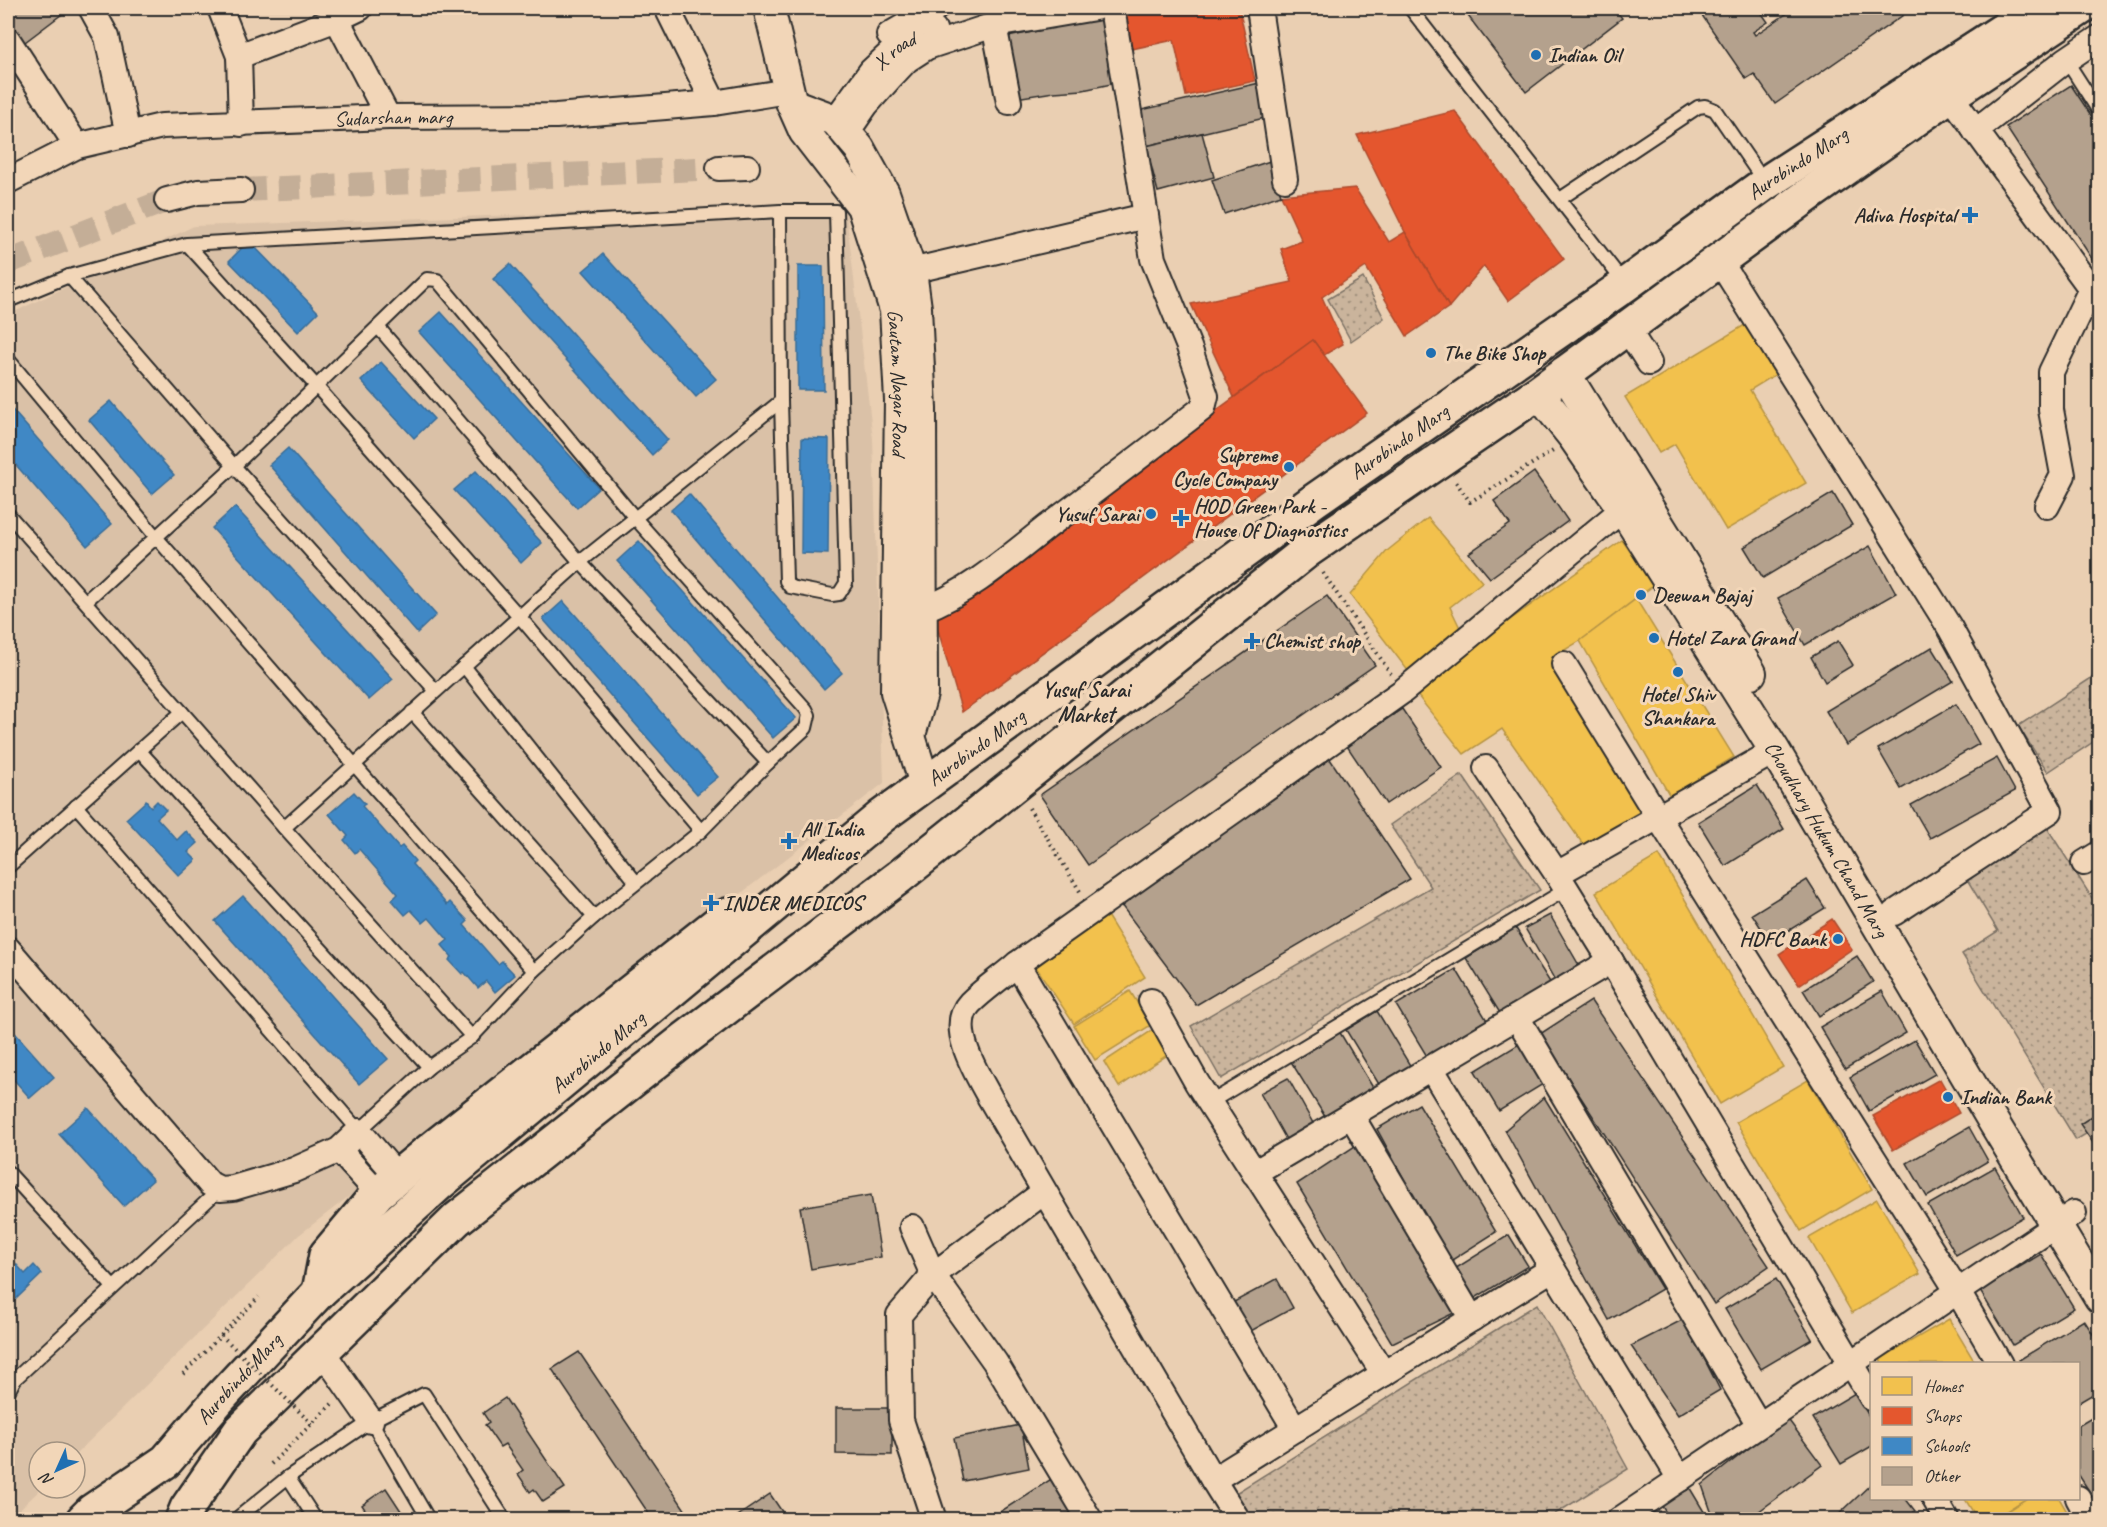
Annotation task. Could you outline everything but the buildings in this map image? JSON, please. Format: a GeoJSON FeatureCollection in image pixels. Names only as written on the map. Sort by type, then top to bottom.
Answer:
{"type":"FeatureCollection","features":[{"type":"Feature","properties":{"kind":"highway","name":"Aurobindo Marg"},"geometry":{"type":"LineString","coordinates":[[83,1520],[92,1511],[166,1461],[219,1399],[319,1292],[441,1182],[864,831],[1315,500],[1625,285],[1766,183],[2004,19],[2035,8]]}},
{"type":"Feature","properties":{"kind":"highway","name":"Aurobindo Marg"},"geometry":{"type":"LineString","coordinates":[[182,1520],[187,1508],[240,1431],[457,1219],[685,1039],[899,877],[1308,550],[1538,393],[1626,327],[1950,95],[2081,8]]}},
{"type":"Feature","properties":{"kind":"highway"},"geometry":{"type":"LineString","coordinates":[[319,1292],[326,1255],[388,1185],[806,850],[864,831]]}},
{"type":"Feature","properties":{"kind":"highway"},"geometry":{"type":"LineString","coordinates":[[424,1155],[481,1149]]}},
{"type":"Feature","properties":{"kind":"street"},"geometry":{"type":"LineString","coordinates":[[91,8],[107,37],[128,135]]}},
{"type":"Feature","properties":{"kind":"street"},"geometry":{"type":"LineString","coordinates":[[220,8],[239,56],[241,124]]}},
{"type":"Feature","properties":{"kind":"street"},"geometry":{"type":"LineString","coordinates":[[239,56],[334,13],[360,8]]}},
{"type":"Feature","properties":{"kind":"street"},"geometry":{"type":"LineString","coordinates":[[667,8],[714,103]]}},
{"type":"Feature","properties":{"kind":"street","name":"Gautam Nagar Road"},"geometry":{"type":"LineString","coordinates":[[769,8],[790,97],[804,131],[862,206],[895,310],[900,400],[896,692],[925,784]]}},
{"type":"Feature","properties":{"kind":"street"},"geometry":{"type":"LineString","coordinates":[[852,96],[867,57],[892,33],[936,8]]}},
{"type":"Feature","properties":{"kind":"street","name":"X road"},"geometry":{"type":"LineString","coordinates":[[840,127],[852,96],[871,71],[900,44],[954,21],[1012,8]]}},
{"type":"Feature","properties":{"kind":"street"},"geometry":{"type":"LineString","coordinates":[[840,127],[866,105],[907,60],[927,47],[994,25],[1095,8]]}},
{"type":"Feature","properties":{"kind":"street"},"geometry":{"type":"LineString","coordinates":[[922,610],[936,605],[972,583],[1011,555],[1203,408],[1206,396],[1189,347],[1153,259],[1112,8]]}},
{"type":"Feature","properties":{"kind":"street"},"geometry":{"type":"LineString","coordinates":[[1259,8],[1285,180]]}},
{"type":"Feature","properties":{"kind":"street"},"geometry":{"type":"LineString","coordinates":[[334,13],[387,117]]}},
{"type":"Feature","properties":{"kind":"street"},"geometry":{"type":"LineString","coordinates":[[994,25],[1009,102]]}},
{"type":"Feature","properties":{"kind":"street"},"geometry":{"type":"LineString","coordinates":[[1975,131],[2066,60],[2100,37]]}},
{"type":"Feature","properties":{"kind":"street"},"geometry":{"type":"LineString","coordinates":[[8,40],[77,146]]}},
{"type":"Feature","properties":{"kind":"street"},"geometry":{"type":"LineString","coordinates":[[1950,95],[2095,295],[2051,372],[2051,410],[2063,476],[2047,506]]}},
{"type":"Feature","properties":{"kind":"street"},"geometry":{"type":"LineString","coordinates":[[790,97],[840,127],[859,148],[884,193],[911,271],[916,308],[921,409],[922,694],[910,735]]}},
{"type":"Feature","properties":{"kind":"street","name":"Sudarshan marg"},"geometry":{"type":"LineString","coordinates":[[11,172],[77,146],[162,126],[387,117],[556,116],[790,97]]}},
{"type":"Feature","properties":{"kind":"street"},"geometry":{"type":"LineString","coordinates":[[719,168],[747,167]]}},
{"type":"Feature","properties":{"kind":"street"},"geometry":{"type":"LineString","coordinates":[[167,200],[198,192],[241,190]]}},
{"type":"Feature","properties":{"kind":"street"},"geometry":{"type":"LineString","coordinates":[[911,271],[1146,216]]}},
{"type":"Feature","properties":{"kind":"street"},"geometry":{"type":"LineString","coordinates":[[1719,260],[1950,628],[2050,811],[1894,913]]}},
{"type":"Feature","properties":{"kind":"street"},"geometry":{"type":"LineString","coordinates":[[1626,327],[1649,363]]}},
{"type":"Feature","properties":{"kind":"street","name":"Choudhary Hukum Chand Marg"},"geometry":{"type":"LineString","coordinates":[[1564,372],[1786,730],[2011,1112],[2066,1219],[2100,1298]]}},
{"type":"Feature","properties":{"kind":"street","name":"Choudhary Hukum Chand Marg"},"geometry":{"type":"LineString","coordinates":[[1538,393],[1574,438],[1623,509],[1775,751],[1994,1123],[2066,1219],[2100,1257]]}},
{"type":"Feature","properties":{"kind":"street"},"geometry":{"type":"LineString","coordinates":[[1238,1520],[984,1087],[961,1034],[961,1018],[968,1004],[1017,964],[1402,691],[1623,509]]}},
{"type":"Feature","properties":{"kind":"street"},"geometry":{"type":"LineString","coordinates":[[1564,664],[1958,1292],[1999,1362]]}},
{"type":"Feature","properties":{"kind":"street"},"geometry":{"type":"LineString","coordinates":[[1562,881],[1658,817],[1775,751]]}},
{"type":"Feature","properties":{"kind":"street"},"geometry":{"type":"LineString","coordinates":[[1486,768],[1562,881],[1870,1395]]}},
{"type":"Feature","properties":{"kind":"street"},"geometry":{"type":"LineString","coordinates":[[8,949],[210,1184],[220,1189],[246,1186],[294,1170],[339,1150],[359,1131],[388,1185]]}},
{"type":"Feature","properties":{"kind":"street"},"geometry":{"type":"LineString","coordinates":[[1254,1173],[1611,961]]}},
{"type":"Feature","properties":{"kind":"street"},"geometry":{"type":"LineString","coordinates":[[1017,964],[1295,1429]]}},
{"type":"Feature","properties":{"kind":"street"},"geometry":{"type":"LineString","coordinates":[[1151,1000],[1209,1102],[1384,1374]]}},
{"type":"Feature","properties":{"kind":"street"},"geometry":{"type":"LineString","coordinates":[[1516,1017],[1759,1425]]}},
{"type":"Feature","properties":{"kind":"street"},"geometry":{"type":"LineString","coordinates":[[1431,1068],[1680,1479]]}},
{"type":"Feature","properties":{"kind":"street"},"geometry":{"type":"LineString","coordinates":[[1351,1115],[1472,1319]]}},
{"type":"Feature","properties":{"kind":"street"},"geometry":{"type":"LineString","coordinates":[[339,1150],[388,1185]]}},
{"type":"Feature","properties":{"kind":"street"},"geometry":{"type":"LineString","coordinates":[[934,1520],[901,1420],[899,1315],[933,1275],[1044,1192]]}},
{"type":"Feature","properties":{"kind":"street"},"geometry":{"type":"LineString","coordinates":[[1619,1520],[2066,1219]]}},
{"type":"Feature","properties":{"kind":"street"},"geometry":{"type":"LineString","coordinates":[[912,1227],[933,1275],[995,1362],[1090,1520]]}},
{"type":"Feature","properties":{"kind":"street"},"geometry":{"type":"LineString","coordinates":[[1213,1480],[1552,1269]]}},
{"type":"Feature","properties":{"kind":"street"},"geometry":{"type":"LineString","coordinates":[[322,1351],[371,1421]]}},
{"type":"Feature","properties":{"kind":"street"},"geometry":{"type":"LineString","coordinates":[[1935,1500],[1947,1520]]}},
{"type":"Feature","properties":{"kind":"street"},"geometry":{"type":"LineString","coordinates":[[2079,1500],[2090,1520]]}},
{"type":"Feature","properties":{"kind":"lane"},"geometry":{"type":"LineString","coordinates":[[1410,8],[1625,285]]}},
{"type":"Feature","properties":{"kind":"lane"},"geometry":{"type":"LineString","coordinates":[[2066,60],[2100,113]]}},
{"type":"Feature","properties":{"kind":"lane"},"geometry":{"type":"LineString","coordinates":[[1560,199],[1698,107],[1705,106],[1715,110],[1766,183]]}},
{"type":"Feature","properties":{"kind":"lane"},"geometry":{"type":"LineString","coordinates":[[8,301],[69,276],[187,244],[780,211],[836,211],[846,584],[839,594],[832,595],[790,587],[787,584],[781,401],[780,211]]}},
{"type":"Feature","properties":{"kind":"lane"},"geometry":{"type":"LineString","coordinates":[[187,244],[519,616],[701,831]]}},
{"type":"Feature","properties":{"kind":"lane"},"geometry":{"type":"LineString","coordinates":[[69,276],[234,466],[436,691]]}},
{"type":"Feature","properties":{"kind":"lane"},"geometry":{"type":"LineString","coordinates":[[76,806],[359,1131],[429,1067],[472,1037],[534,970],[594,917],[701,831],[806,728],[809,716],[635,518],[437,280],[427,279],[234,466],[86,601]]}},
{"type":"Feature","properties":{"kind":"lane"},"geometry":{"type":"LineString","coordinates":[[378,327],[580,562],[768,763]]}},
{"type":"Feature","properties":{"kind":"lane"},"geometry":{"type":"LineString","coordinates":[[8,359],[156,537],[534,970]]}},
{"type":"Feature","properties":{"kind":"lane"},"geometry":{"type":"LineString","coordinates":[[284,828],[580,562],[781,401]]}},
{"type":"Feature","properties":{"kind":"lane"},"geometry":{"type":"LineString","coordinates":[[8,514],[284,828],[472,1037]]}},
{"type":"Feature","properties":{"kind":"lane"},"geometry":{"type":"LineString","coordinates":[[464,666],[636,882]]}},
{"type":"Feature","properties":{"kind":"lane"},"geometry":{"type":"LineString","coordinates":[[8,867],[182,712]]}},
{"type":"Feature","properties":{"kind":"lane"},"geometry":{"type":"LineString","coordinates":[[412,712],[594,917]]}},
{"type":"Feature","properties":{"kind":"lane"},"geometry":{"type":"LineString","coordinates":[[139,750],[429,1067]]}},
{"type":"Feature","properties":{"kind":"lane"},"geometry":{"type":"LineString","coordinates":[[1209,1102],[1562,881]]}},
{"type":"Feature","properties":{"kind":"lane"},"geometry":{"type":"LineString","coordinates":[[8,1172],[112,1287]]}},
{"type":"Feature","properties":{"kind":"lane"},"geometry":{"type":"LineString","coordinates":[[8,1392],[11,1374],[220,1189]]}},
{"type":"Feature","properties":{"kind":"lane"},"geometry":{"type":"LineString","coordinates":[[235,1520],[288,1477],[371,1421],[424,1394],[505,1520]]}},
{"type":"Feature","properties":{"kind":"lane"},"geometry":{"type":"LineString","coordinates":[[371,1421],[429,1520]]}},
{"type":"Feature","properties":{"kind":"lane"},"geometry":{"type":"LineString","coordinates":[[288,1477],[316,1520]]}},
{"type":"Feature","properties":{"kind":"path"},"geometry":{"type":"LineString","coordinates":[[1440,459],[1470,502],[1574,438]]}},
{"type":"Feature","properties":{"kind":"path"},"geometry":{"type":"LineString","coordinates":[[1308,550],[1402,691]]}},
{"type":"Feature","properties":{"kind":"path"},"geometry":{"type":"LineString","coordinates":[[1014,785],[1093,912]]}},
{"type":"Feature","properties":{"kind":"path"},"geometry":{"type":"LineString","coordinates":[[183,1374],[259,1297]]}},
{"type":"Feature","properties":{"kind":"path"},"geometry":{"type":"LineString","coordinates":[[221,1335],[312,1424],[271,1464]]}},
{"type":"Feature","properties":{"kind":"shaded area"},"geometry":{"type":"Polygon","coordinates":[[[845,204],[873,439],[884,783],[299,1235],[87,1443],[87,1440],[27,1440],[27,1500],[29,1500],[8,1520],[8,315],[194,226],[845,204]]]}},
{"type":"Feature","properties":{"kind":"shaded area"},"geometry":{"type":"Polygon","coordinates":[[[1363,278],[1384,318],[1351,341],[1328,299],[1363,278]]]}},
{"type":"Feature","properties":{"kind":"shaded area"},"geometry":{"type":"Polygon","coordinates":[[[2099,673],[2099,738],[2048,772],[2018,726],[2099,673]]]}},
{"type":"Feature","properties":{"kind":"shaded area"},"geometry":{"type":"Polygon","coordinates":[[[1462,775],[1540,890],[1221,1079],[1191,1026],[1431,887],[1390,825],[1462,775]]]}},
{"type":"Feature","properties":{"kind":"shaded area"},"geometry":{"type":"Polygon","coordinates":[[[2046,826],[2099,909],[2099,1126],[2076,1140],[1962,954],[1998,931],[1962,871],[2046,826]]]}},
{"type":"Feature","properties":{"kind":"shaded area"},"geometry":{"type":"Polygon","coordinates":[[[1537,1304],[1628,1469],[1547,1519],[1239,1519],[1226,1499],[1537,1304]]]}},
{"type":"Feature","properties":{"kind":"tunnel"},"geometry":{"type":"LineString","coordinates":[[241,190],[719,168]]}},
{"type":"Feature","properties":{"kind":"tunnel"},"geometry":{"type":"LineString","coordinates":[[8,262],[167,200]]}},
{"type":"Feature","properties":{"kind":"place","name":"Indian Oil"},"geometry":{"type":"Point","coordinates":[1536,55]}},
{"type":"Feature","properties":{"kind":"place","name":"Adiva Hospital"},"geometry":{"type":"Point","coordinates":[1970,215]}},
{"type":"Feature","properties":{"kind":"place","name":"The Bike Shop"},"geometry":{"type":"Point","coordinates":[1431,353]}},
{"type":"Feature","properties":{"kind":"place","name":"Supreme Cycle Company"},"geometry":{"type":"Point","coordinates":[1289,467]}},
{"type":"Feature","properties":{"kind":"place","name":"Yusuf Sarai"},"geometry":{"type":"Point","coordinates":[1151,514]}},
{"type":"Feature","properties":{"kind":"place","name":"HOD Green Park - House Of Diagnostics"},"geometry":{"type":"Point","coordinates":[1181,518]}},
{"type":"Feature","properties":{"kind":"place","name":"Deewan Bajaj"},"geometry":{"type":"Point","coordinates":[1641,595]}},
{"type":"Feature","properties":{"kind":"place","name":"Hotel Zara Grand"},"geometry":{"type":"Point","coordinates":[1654,638]}},
{"type":"Feature","properties":{"kind":"place","name":"Chemist shop"},"geometry":{"type":"Point","coordinates":[1252,641]}},
{"type":"Feature","properties":{"kind":"place","name":"Hotel Shiv Shankara"},"geometry":{"type":"Point","coordinates":[1678,672]}},
{"type":"Feature","properties":{"kind":"place","name":"All India Medicos"},"geometry":{"type":"Point","coordinates":[789,841]}},
{"type":"Feature","properties":{"kind":"place","name":"INDER MEDICOS"},"geometry":{"type":"Point","coordinates":[711,903]}},
{"type":"Feature","properties":{"kind":"place","name":"HDFC Bank"},"geometry":{"type":"Point","coordinates":[1838,939]}},
{"type":"Feature","properties":{"kind":"place","name":"Indian Bank"},"geometry":{"type":"Point","coordinates":[1948,1097]}},
{"type":"Feature","properties":{"kind":"district","name":"Yusuf Sarai Market"},"geometry":{"type":"Point","coordinates":[1086,702]}}]}
